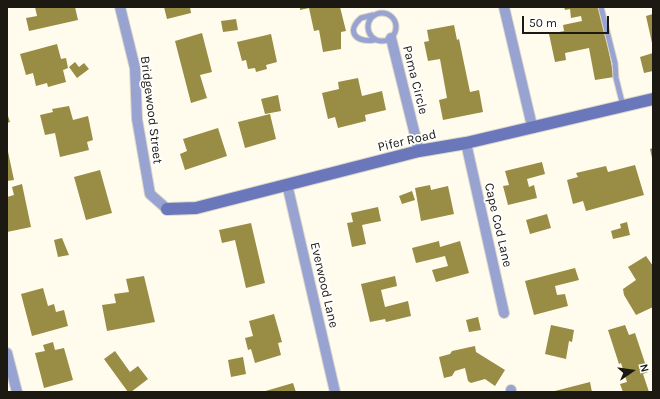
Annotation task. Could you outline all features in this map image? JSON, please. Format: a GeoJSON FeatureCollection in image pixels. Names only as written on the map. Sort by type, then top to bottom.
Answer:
{"type":"FeatureCollection","features":[{"type":"Feature","properties":{"kind":"street","name":"Bridgewood Street"},"geometry":{"type":"LineString","coordinates":[[120,7],[135,68],[137,119],[150,194],[167,209]]}},
{"type":"Feature","properties":{"kind":"street"},"geometry":{"type":"LineString","coordinates":[[504,7],[532,126]]}},
{"type":"Feature","properties":{"kind":"street","name":"Pama Circle"},"geometry":{"type":"LineString","coordinates":[[391,38],[419,151]]}},
{"type":"Feature","properties":{"kind":"street","name":"Pifer Road"},"geometry":{"type":"LineString","coordinates":[[167,209],[196,208],[419,151],[466,143],[532,126],[653,99]]}},
{"type":"Feature","properties":{"kind":"street","name":"Cape Cod Lane"},"geometry":{"type":"LineString","coordinates":[[466,143],[504,313]]}},
{"type":"Feature","properties":{"kind":"street","name":"Everwood Lane"},"geometry":{"type":"LineString","coordinates":[[287,184],[335,392]]}},
{"type":"Feature","properties":{"kind":"street"},"geometry":{"type":"LineString","coordinates":[[7,353],[16,392]]}},
{"type":"Feature","properties":{"kind":"lane"},"geometry":{"type":"LineString","coordinates":[[602,7],[623,106]]}},
{"type":"Feature","properties":{"kind":"lane"},"geometry":{"type":"LineString","coordinates":[[383,13],[392,17],[396,25],[394,34],[391,38],[383,42],[374,40],[360,40],[353,32],[354,26],[360,18],[383,13]]}},
{"type":"Feature","properties":{"kind":"lane"},"geometry":{"type":"LineString","coordinates":[[374,15],[370,19],[367,28],[368,33],[374,40]]}},
{"type":"Feature","properties":{"kind":"building"},"geometry":{"type":"Polygon","coordinates":[[[35,7],[75,7],[78,20],[29,31],[26,18],[37,16],[35,7]]]}},
{"type":"Feature","properties":{"kind":"building"},"geometry":{"type":"Polygon","coordinates":[[[164,7],[190,7],[191,13],[167,19],[164,7]]]}},
{"type":"Feature","properties":{"kind":"building"},"geometry":{"type":"Polygon","coordinates":[[[300,7],[340,7],[346,31],[341,32],[341,49],[323,52],[319,30],[314,31],[309,8],[300,10],[300,7]]]}},
{"type":"Feature","properties":{"kind":"building"},"geometry":{"type":"Polygon","coordinates":[[[564,7],[600,7],[614,77],[595,80],[589,48],[565,53],[566,60],[555,62],[549,34],[564,31],[563,25],[582,21],[581,16],[571,18],[570,9],[565,10],[564,7]]]}},
{"type":"Feature","properties":{"kind":"building"},"geometry":{"type":"Polygon","coordinates":[[[653,14],[653,43],[652,43],[646,16],[653,14]]]}},
{"type":"Feature","properties":{"kind":"building"},"geometry":{"type":"Polygon","coordinates":[[[236,19],[238,30],[223,32],[221,21],[236,19]]]}},
{"type":"Feature","properties":{"kind":"building"},"geometry":{"type":"Polygon","coordinates":[[[454,25],[457,40],[459,39],[470,92],[479,90],[483,112],[443,120],[439,100],[447,98],[440,59],[428,61],[424,42],[429,41],[427,30],[454,25]]]}},
{"type":"Feature","properties":{"kind":"building"},"geometry":{"type":"Polygon","coordinates":[[[202,33],[212,72],[200,75],[207,98],[191,103],[175,41],[202,33]]]}},
{"type":"Feature","properties":{"kind":"building"},"geometry":{"type":"Polygon","coordinates":[[[271,34],[277,62],[266,65],[267,69],[256,72],[255,68],[248,69],[246,60],[242,61],[237,42],[271,34]]]}},
{"type":"Feature","properties":{"kind":"building"},"geometry":{"type":"Polygon","coordinates":[[[57,44],[61,59],[66,58],[68,68],[63,70],[66,82],[48,87],[47,83],[36,86],[33,73],[26,75],[20,54],[57,44]]]}},
{"type":"Feature","properties":{"kind":"building"},"geometry":{"type":"Polygon","coordinates":[[[653,53],[653,71],[644,73],[640,57],[653,53]]]}},
{"type":"Feature","properties":{"kind":"building"},"geometry":{"type":"Polygon","coordinates":[[[75,62],[79,67],[84,63],[89,69],[77,78],[69,67],[75,62]]]}},
{"type":"Feature","properties":{"kind":"building"},"geometry":{"type":"Polygon","coordinates":[[[358,78],[362,96],[382,91],[386,110],[365,115],[366,121],[338,128],[335,117],[328,119],[322,93],[339,89],[338,82],[358,78]]]}},
{"type":"Feature","properties":{"kind":"building"},"geometry":{"type":"Polygon","coordinates":[[[278,95],[281,111],[265,114],[261,99],[278,95]]]}},
{"type":"Feature","properties":{"kind":"building"},"geometry":{"type":"Polygon","coordinates":[[[69,106],[73,120],[88,116],[93,140],[87,142],[89,150],[60,157],[55,133],[45,135],[40,115],[53,112],[52,109],[69,106]]]}},
{"type":"Feature","properties":{"kind":"building"},"geometry":{"type":"Polygon","coordinates":[[[7,113],[10,122],[7,123],[7,113]]]}},
{"type":"Feature","properties":{"kind":"building"},"geometry":{"type":"Polygon","coordinates":[[[270,114],[276,139],[245,148],[238,122],[270,114]]]}},
{"type":"Feature","properties":{"kind":"building"},"geometry":{"type":"Polygon","coordinates":[[[218,128],[227,156],[185,170],[180,154],[187,151],[183,139],[218,128]]]}},
{"type":"Feature","properties":{"kind":"building"},"geometry":{"type":"Polygon","coordinates":[[[7,147],[14,180],[7,181],[7,147]]]}},
{"type":"Feature","properties":{"kind":"building"},"geometry":{"type":"Polygon","coordinates":[[[653,148],[653,158],[652,158],[650,149],[653,148]]]}},
{"type":"Feature","properties":{"kind":"building"},"geometry":{"type":"Polygon","coordinates":[[[542,162],[545,174],[527,179],[529,187],[534,185],[537,198],[508,205],[503,186],[509,185],[505,171],[542,162]]]}},
{"type":"Feature","properties":{"kind":"building"},"geometry":{"type":"Polygon","coordinates":[[[635,165],[644,195],[586,211],[583,201],[573,204],[567,180],[578,177],[576,173],[606,166],[608,172],[635,165]]]}},
{"type":"Feature","properties":{"kind":"building"},"geometry":{"type":"Polygon","coordinates":[[[100,170],[112,213],[86,220],[74,177],[100,170]]]}},
{"type":"Feature","properties":{"kind":"building"},"geometry":{"type":"Polygon","coordinates":[[[22,184],[31,227],[7,232],[7,197],[14,195],[12,187],[22,184]]]}},
{"type":"Feature","properties":{"kind":"building"},"geometry":{"type":"Polygon","coordinates":[[[430,185],[431,190],[448,186],[454,214],[421,221],[415,188],[430,185]]]}},
{"type":"Feature","properties":{"kind":"building"},"geometry":{"type":"Polygon","coordinates":[[[412,191],[415,200],[402,204],[399,196],[412,191]]]}},
{"type":"Feature","properties":{"kind":"building"},"geometry":{"type":"Polygon","coordinates":[[[378,207],[381,221],[362,225],[366,244],[352,247],[347,223],[353,222],[351,213],[378,207]]]}},
{"type":"Feature","properties":{"kind":"building"},"geometry":{"type":"Polygon","coordinates":[[[547,214],[551,228],[530,234],[526,220],[547,214]]]}},
{"type":"Feature","properties":{"kind":"building"},"geometry":{"type":"Polygon","coordinates":[[[627,222],[630,235],[613,239],[611,231],[621,228],[620,224],[627,222]]]}},
{"type":"Feature","properties":{"kind":"building"},"geometry":{"type":"Polygon","coordinates":[[[251,223],[265,283],[246,288],[235,240],[222,243],[219,230],[251,223]]]}},
{"type":"Feature","properties":{"kind":"building"},"geometry":{"type":"Polygon","coordinates":[[[62,238],[69,255],[58,257],[54,240],[62,238]]]}},
{"type":"Feature","properties":{"kind":"building"},"geometry":{"type":"Polygon","coordinates":[[[439,241],[440,247],[460,241],[469,273],[436,282],[432,270],[448,266],[445,256],[416,263],[412,248],[439,241]]]}},
{"type":"Feature","properties":{"kind":"building"},"geometry":{"type":"Polygon","coordinates":[[[646,256],[653,266],[653,307],[636,315],[624,295],[623,289],[636,280],[628,267],[646,256]]]}},
{"type":"Feature","properties":{"kind":"building"},"geometry":{"type":"Polygon","coordinates":[[[575,268],[579,280],[555,286],[557,295],[565,294],[568,306],[534,315],[525,281],[575,268]]]}},
{"type":"Feature","properties":{"kind":"building"},"geometry":{"type":"Polygon","coordinates":[[[144,276],[155,322],[107,331],[102,305],[116,303],[114,294],[129,292],[126,279],[144,276]]]}},
{"type":"Feature","properties":{"kind":"building"},"geometry":{"type":"Polygon","coordinates":[[[395,276],[397,286],[381,290],[385,307],[408,301],[411,316],[386,322],[385,319],[370,322],[361,284],[395,276]]]}},
{"type":"Feature","properties":{"kind":"building"},"geometry":{"type":"Polygon","coordinates":[[[43,288],[48,306],[54,304],[56,312],[64,310],[68,326],[32,336],[21,294],[43,288]]]}},
{"type":"Feature","properties":{"kind":"building"},"geometry":{"type":"Polygon","coordinates":[[[274,314],[282,342],[278,343],[281,355],[255,363],[251,349],[248,350],[245,338],[253,336],[249,321],[274,314]]]}},
{"type":"Feature","properties":{"kind":"building"},"geometry":{"type":"Polygon","coordinates":[[[478,317],[481,330],[469,332],[466,320],[478,317]]]}},
{"type":"Feature","properties":{"kind":"building"},"geometry":{"type":"Polygon","coordinates":[[[551,325],[574,330],[572,342],[569,341],[566,359],[545,354],[551,325]]]}},
{"type":"Feature","properties":{"kind":"building"},"geometry":{"type":"Polygon","coordinates":[[[625,325],[629,335],[635,333],[648,372],[643,374],[649,392],[623,392],[620,384],[627,382],[621,363],[619,364],[608,330],[625,325]]]}},
{"type":"Feature","properties":{"kind":"building"},"geometry":{"type":"Polygon","coordinates":[[[53,342],[55,350],[64,348],[73,380],[44,388],[35,353],[45,351],[43,345],[53,342]]]}},
{"type":"Feature","properties":{"kind":"building"},"geometry":{"type":"Polygon","coordinates":[[[475,346],[476,352],[505,370],[495,386],[485,379],[471,383],[468,381],[465,368],[455,371],[452,376],[444,378],[439,357],[450,354],[452,351],[475,346]]]}},
{"type":"Feature","properties":{"kind":"building"},"geometry":{"type":"Polygon","coordinates":[[[115,351],[130,372],[138,366],[148,379],[131,392],[128,392],[104,359],[115,351]]]}},
{"type":"Feature","properties":{"kind":"building"},"geometry":{"type":"Polygon","coordinates":[[[243,357],[246,374],[231,377],[228,360],[243,357]]]}},
{"type":"Feature","properties":{"kind":"building"},"geometry":{"type":"Polygon","coordinates":[[[590,382],[592,392],[551,392],[590,382]]]}},
{"type":"Feature","properties":{"kind":"building"},"geometry":{"type":"Polygon","coordinates":[[[293,383],[296,392],[262,392],[293,383]]]}}]}
